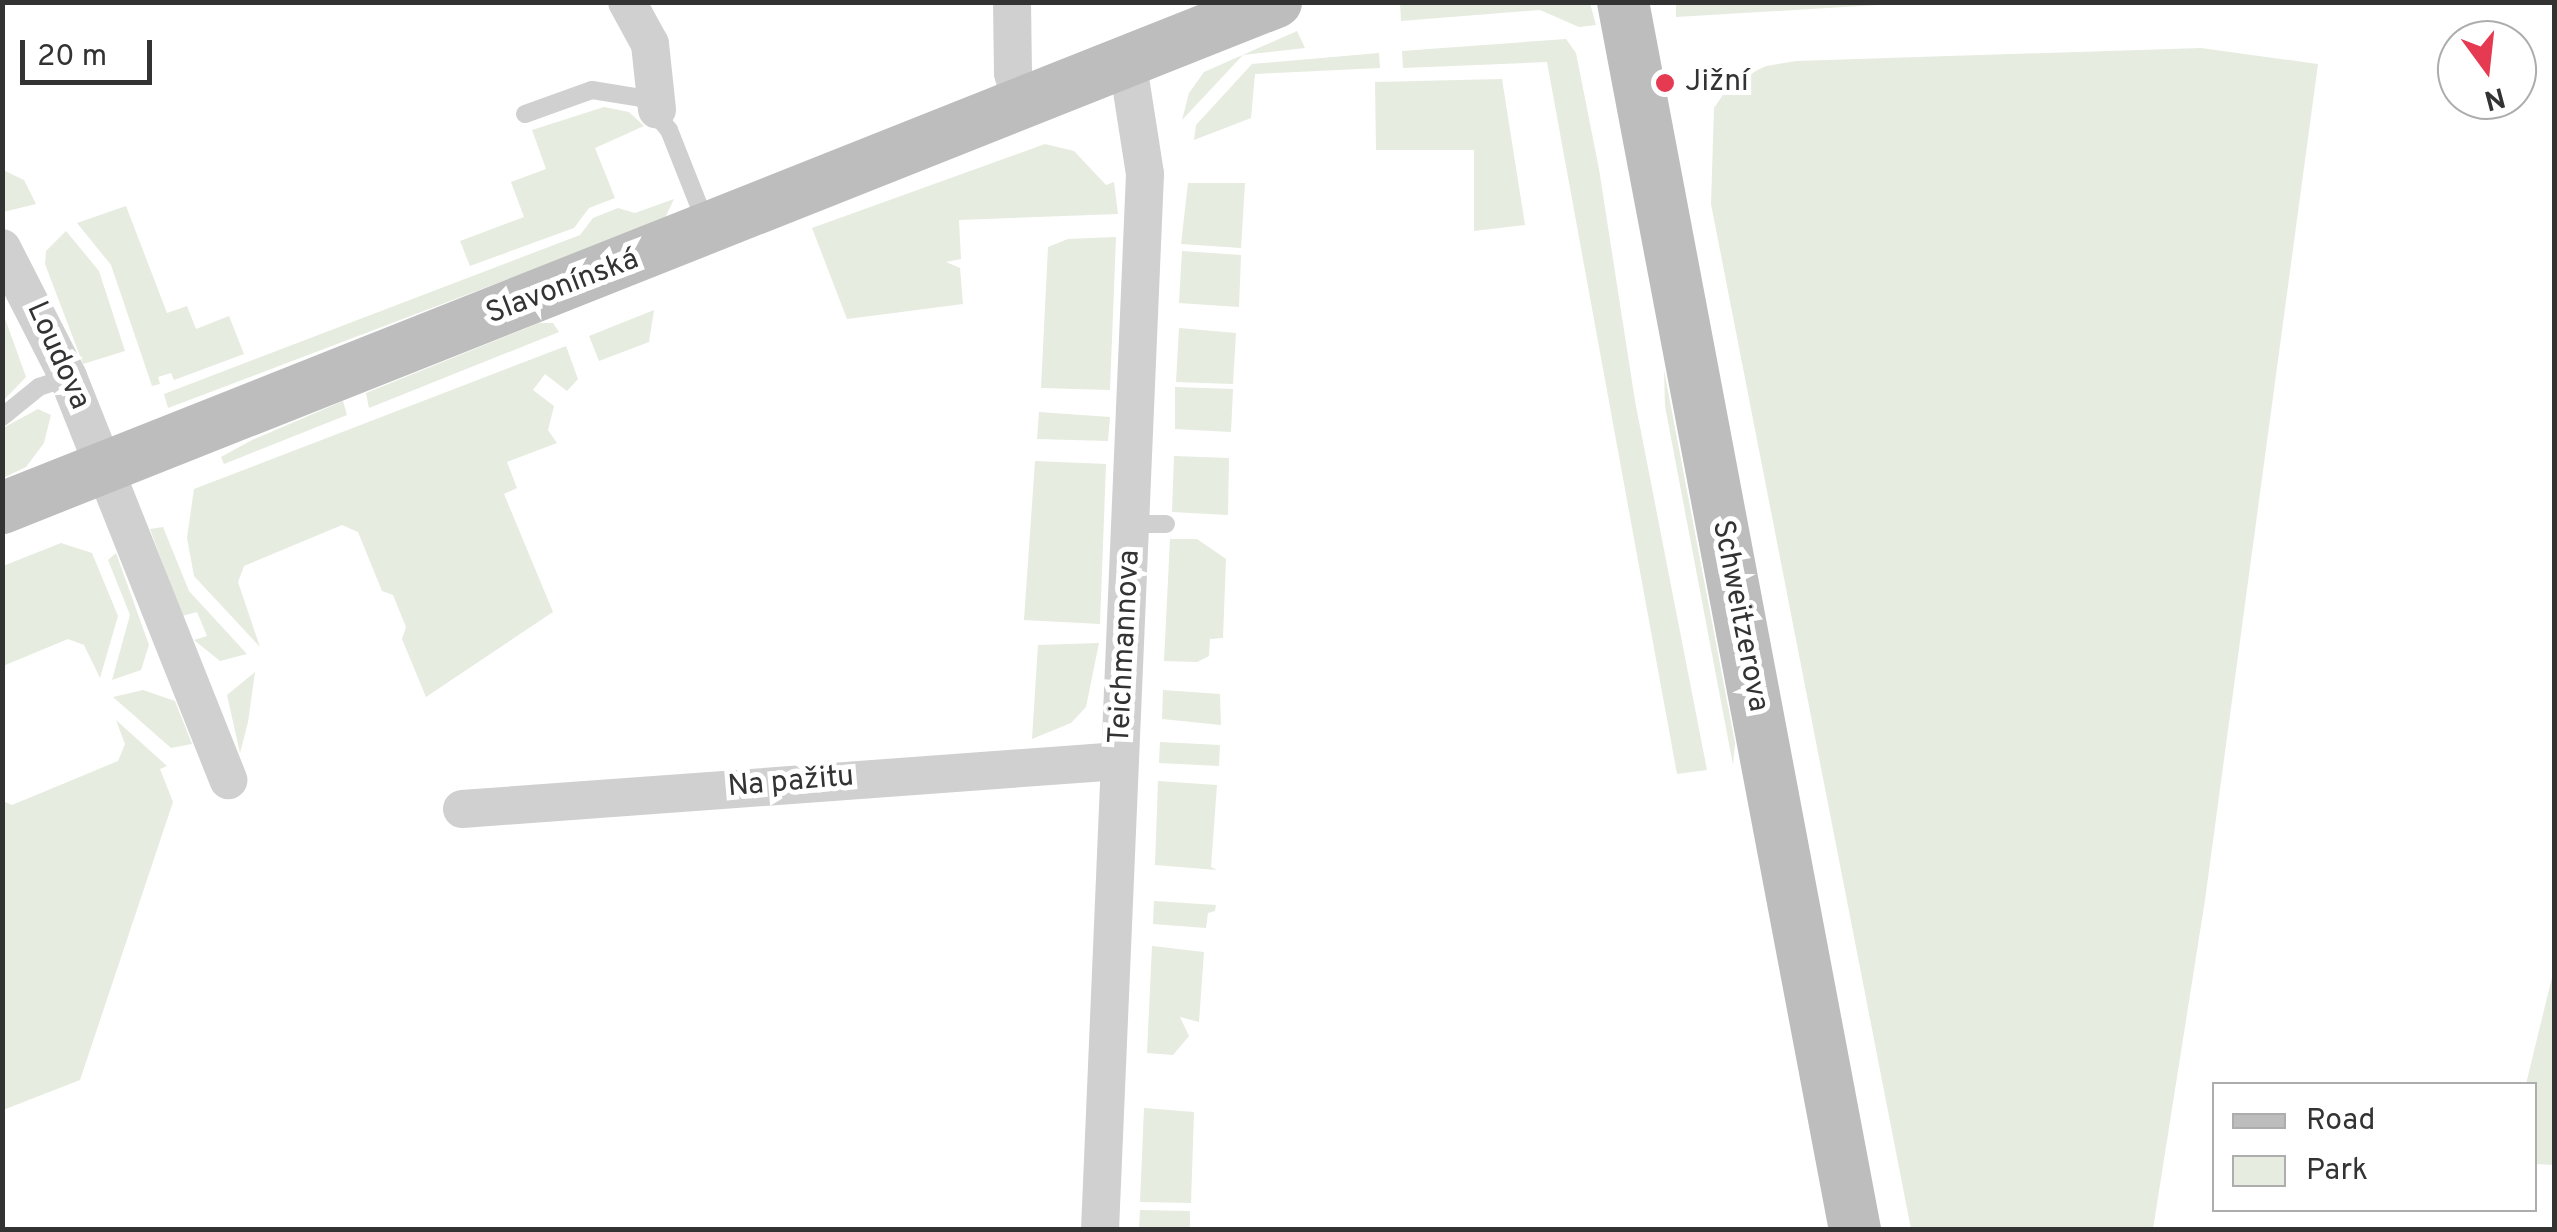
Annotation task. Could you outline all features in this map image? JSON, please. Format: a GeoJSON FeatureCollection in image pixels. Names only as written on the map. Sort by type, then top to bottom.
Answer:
{"type":"FeatureCollection","features":[{"type":"Feature","properties":{"kind":"main road"},"geometry":{"type":"LineString","coordinates":[[1022,108],[1276,2]]}},
{"type":"Feature","properties":{"kind":"main road","name":"Schweitzerova"},"geometry":{"type":"LineString","coordinates":[[1622,2],[1855,1230]]}},
{"type":"Feature","properties":{"kind":"main road","name":"Slavonínská"},"geometry":{"type":"LineString","coordinates":[[2,508],[1022,108]]}},
{"type":"Feature","properties":{"kind":"street"},"geometry":{"type":"LineString","coordinates":[[627,2],[650,44],[656,110]]}},
{"type":"Feature","properties":{"kind":"street"},"geometry":{"type":"LineString","coordinates":[[1012,2],[1013,74],[1022,108]]}},
{"type":"Feature","properties":{"kind":"street","name":"Teichmannova"},"geometry":{"type":"LineString","coordinates":[[1100,1230],[1119,761],[1149,524],[1145,174],[1128,66]]}},
{"type":"Feature","properties":{"kind":"street","name":"Loudova"},"geometry":{"type":"LineString","coordinates":[[2,248],[68,377],[104,468]]}},
{"type":"Feature","properties":{"kind":"street"},"geometry":{"type":"LineString","coordinates":[[104,468],[228,780]]}},
{"type":"Feature","properties":{"kind":"street","name":"Na pažitu"},"geometry":{"type":"LineString","coordinates":[[462,809],[1119,761]]}},
{"type":"Feature","properties":{"kind":"lane"},"geometry":{"type":"LineString","coordinates":[[525,114],[592,90],[628,93],[656,110],[709,231]]}},
{"type":"Feature","properties":{"kind":"lane"},"geometry":{"type":"LineString","coordinates":[[2,417],[39,387],[68,377]]}},
{"type":"Feature","properties":{"kind":"green space"},"geometry":{"type":"Polygon","coordinates":[[[1676,2],[1911,3],[1676,17],[1676,2]]]}},
{"type":"Feature","properties":{"kind":"green space"},"geometry":{"type":"Polygon","coordinates":[[[1400,3],[1590,3],[1596,25],[1579,27],[1540,10],[1401,21],[1400,3]]]}},
{"type":"Feature","properties":{"kind":"green space"},"geometry":{"type":"Polygon","coordinates":[[[1297,31],[1305,48],[1243,55],[1182,120],[1189,93],[1204,72],[1297,31]]]}},
{"type":"Feature","properties":{"kind":"green space"},"geometry":{"type":"Polygon","coordinates":[[[1566,39],[1576,53],[1599,169],[1635,401],[1707,770],[1677,774],[1547,62],[1403,68],[1402,51],[1566,39]]]}},
{"type":"Feature","properties":{"kind":"green space"},"geometry":{"type":"Polygon","coordinates":[[[2201,48],[2318,64],[2205,900],[2153,1229],[1911,1229],[1711,204],[1714,108],[1731,83],[1766,66],[1796,61],[2201,48]]]}},
{"type":"Feature","properties":{"kind":"green space"},"geometry":{"type":"Polygon","coordinates":[[[1379,53],[1380,68],[1255,74],[1251,118],[1194,140],[1196,125],[1252,64],[1379,53]]]}},
{"type":"Feature","properties":{"kind":"green space"},"geometry":{"type":"Polygon","coordinates":[[[1502,79],[1525,225],[1474,231],[1474,150],[1376,150],[1375,82],[1502,79]]]}},
{"type":"Feature","properties":{"kind":"green space"},"geometry":{"type":"Polygon","coordinates":[[[604,107],[629,112],[644,126],[595,148],[615,198],[589,208],[574,228],[470,266],[460,241],[524,217],[511,182],[546,169],[532,130],[604,107]]]}},
{"type":"Feature","properties":{"kind":"green space"},"geometry":{"type":"Polygon","coordinates":[[[1045,144],[1074,151],[1106,185],[1114,182],[1118,214],[959,220],[961,259],[946,262],[960,268],[963,304],[847,319],[812,228],[1045,144]]]}},
{"type":"Feature","properties":{"kind":"green space"},"geometry":{"type":"Polygon","coordinates":[[[3,170],[24,180],[36,204],[3,212],[3,170]]]}},
{"type":"Feature","properties":{"kind":"green space"},"geometry":{"type":"Polygon","coordinates":[[[1188,183],[1245,183],[1241,248],[1181,244],[1188,183]]]}},
{"type":"Feature","properties":{"kind":"green space"},"geometry":{"type":"Polygon","coordinates":[[[674,199],[664,220],[168,408],[164,394],[580,235],[593,218],[618,208],[635,213],[674,199]]]}},
{"type":"Feature","properties":{"kind":"green space"},"geometry":{"type":"Polygon","coordinates":[[[126,206],[167,313],[187,306],[196,329],[229,316],[244,354],[174,380],[171,373],[158,377],[160,384],[152,386],[111,265],[77,223],[126,206]]]}},
{"type":"Feature","properties":{"kind":"green space"},"geometry":{"type":"Polygon","coordinates":[[[66,231],[99,271],[125,351],[83,364],[45,264],[46,251],[66,231]]]}},
{"type":"Feature","properties":{"kind":"green space"},"geometry":{"type":"Polygon","coordinates":[[[1116,237],[1110,390],[1041,388],[1048,247],[1068,239],[1116,237]]]}},
{"type":"Feature","properties":{"kind":"green space"},"geometry":{"type":"Polygon","coordinates":[[[1182,251],[1241,255],[1239,307],[1179,303],[1182,251]]]}},
{"type":"Feature","properties":{"kind":"green space"},"geometry":{"type":"Polygon","coordinates":[[[654,310],[649,342],[599,361],[589,336],[654,310]]]}},
{"type":"Feature","properties":{"kind":"green space"},"geometry":{"type":"Polygon","coordinates":[[[3,313],[26,377],[2,401],[3,313]]]}},
{"type":"Feature","properties":{"kind":"green space"},"geometry":{"type":"Polygon","coordinates":[[[539,323],[553,323],[559,332],[369,408],[366,393],[539,323]]]}},
{"type":"Feature","properties":{"kind":"green space"},"geometry":{"type":"Polygon","coordinates":[[[1179,328],[1236,333],[1233,384],[1176,382],[1179,328]]]}},
{"type":"Feature","properties":{"kind":"green space"},"geometry":{"type":"Polygon","coordinates":[[[566,346],[578,379],[567,391],[545,374],[533,390],[554,406],[548,430],[557,443],[507,462],[517,488],[504,494],[553,612],[426,697],[402,639],[406,627],[393,595],[382,591],[358,532],[342,525],[244,566],[238,582],[260,647],[194,576],[187,538],[194,489],[566,346]]]}},
{"type":"Feature","properties":{"kind":"green space"},"geometry":{"type":"Polygon","coordinates":[[[1664,370],[1735,743],[1733,765],[1665,406],[1664,370]]]}},
{"type":"Feature","properties":{"kind":"green space"},"geometry":{"type":"Polygon","coordinates":[[[1175,387],[1233,389],[1231,432],[1175,429],[1175,387]]]}},
{"type":"Feature","properties":{"kind":"green space"},"geometry":{"type":"Polygon","coordinates":[[[343,401],[347,415],[224,464],[221,457],[252,440],[343,401]]]}},
{"type":"Feature","properties":{"kind":"green space"},"geometry":{"type":"Polygon","coordinates":[[[38,409],[51,415],[44,443],[26,467],[3,478],[3,428],[38,409]]]}},
{"type":"Feature","properties":{"kind":"green space"},"geometry":{"type":"Polygon","coordinates":[[[1039,412],[1110,417],[1108,441],[1037,439],[1039,412]]]}},
{"type":"Feature","properties":{"kind":"green space"},"geometry":{"type":"Polygon","coordinates":[[[1174,456],[1229,458],[1228,515],[1172,512],[1174,456]]]}},
{"type":"Feature","properties":{"kind":"green space"},"geometry":{"type":"Polygon","coordinates":[[[1035,461],[1106,464],[1100,624],[1024,620],[1035,461]]]}},
{"type":"Feature","properties":{"kind":"green space"},"geometry":{"type":"Polygon","coordinates":[[[163,527],[189,591],[247,654],[220,661],[194,640],[207,636],[197,612],[182,616],[150,529],[163,527]]]}},
{"type":"Feature","properties":{"kind":"green space"},"geometry":{"type":"Polygon","coordinates":[[[1170,539],[1197,539],[1226,559],[1223,638],[1210,639],[1209,656],[1197,662],[1164,661],[1170,539]]]}},
{"type":"Feature","properties":{"kind":"green space"},"geometry":{"type":"Polygon","coordinates":[[[61,543],[92,553],[118,616],[100,678],[84,645],[68,639],[3,666],[3,566],[61,543]]]}},
{"type":"Feature","properties":{"kind":"green space"},"geometry":{"type":"Polygon","coordinates":[[[116,553],[149,645],[141,670],[112,680],[130,615],[108,560],[116,553]]]}},
{"type":"Feature","properties":{"kind":"green space"},"geometry":{"type":"Polygon","coordinates":[[[1099,643],[1086,707],[1071,723],[1032,739],[1038,645],[1099,643]]]}},
{"type":"Feature","properties":{"kind":"green space"},"geometry":{"type":"Polygon","coordinates":[[[255,672],[248,722],[240,753],[227,695],[255,672]]]}},
{"type":"Feature","properties":{"kind":"green space"},"geometry":{"type":"Polygon","coordinates":[[[143,690],[175,701],[192,744],[171,748],[113,697],[143,690]]]}},
{"type":"Feature","properties":{"kind":"green space"},"geometry":{"type":"Polygon","coordinates":[[[1163,690],[1220,694],[1221,725],[1162,719],[1163,690]]]}},
{"type":"Feature","properties":{"kind":"green space"},"geometry":{"type":"Polygon","coordinates":[[[116,720],[167,766],[160,769],[173,802],[80,1080],[3,1110],[3,801],[12,805],[118,761],[125,744],[116,720]]]}},
{"type":"Feature","properties":{"kind":"green space"},"geometry":{"type":"Polygon","coordinates":[[[1160,742],[1220,745],[1219,766],[1159,763],[1160,742]]]}},
{"type":"Feature","properties":{"kind":"green space"},"geometry":{"type":"Polygon","coordinates":[[[1158,781],[1217,785],[1211,867],[1217,870],[1155,865],[1158,781]]]}},
{"type":"Feature","properties":{"kind":"green space"},"geometry":{"type":"Polygon","coordinates":[[[1154,901],[1216,905],[1215,911],[1208,913],[1206,928],[1153,924],[1154,901]]]}},
{"type":"Feature","properties":{"kind":"green space"},"geometry":{"type":"Polygon","coordinates":[[[1152,946],[1204,952],[1199,1022],[1180,1017],[1189,1036],[1173,1055],[1147,1053],[1152,946]]]}},
{"type":"Feature","properties":{"kind":"green space"},"geometry":{"type":"Polygon","coordinates":[[[2554,969],[2554,1165],[2537,1164],[2537,1082],[2526,1082],[2554,969]]]}},
{"type":"Feature","properties":{"kind":"green space"},"geometry":{"type":"Polygon","coordinates":[[[1144,1108],[1194,1112],[1191,1203],[1140,1202],[1144,1108]]]}},
{"type":"Feature","properties":{"kind":"green space"},"geometry":{"type":"Polygon","coordinates":[[[1140,1210],[1190,1211],[1190,1229],[1139,1229],[1140,1210]]]}},
{"type":"Feature","properties":{"kind":"place","name":"Jižní"},"geometry":{"type":"Point","coordinates":[1665,83]}}]}
